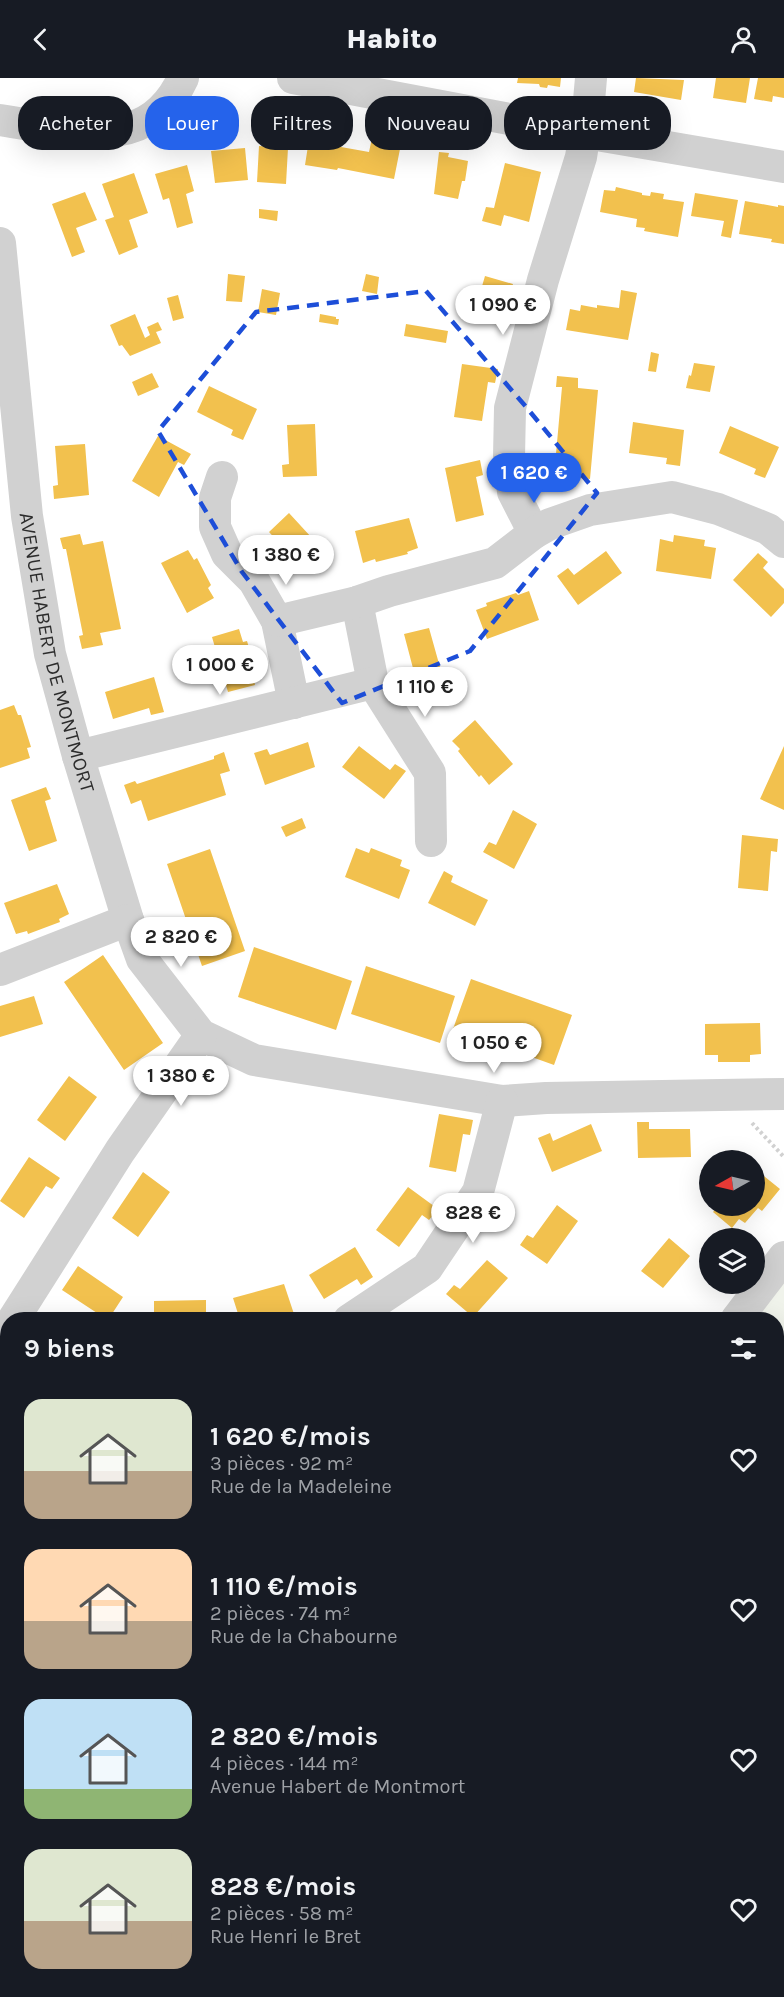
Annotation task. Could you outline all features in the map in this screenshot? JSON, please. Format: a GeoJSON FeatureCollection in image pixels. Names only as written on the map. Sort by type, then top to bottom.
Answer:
{"type":"FeatureCollection","features":[{"type":"Feature","properties":{"kind":"street"},"geometry":{"type":"LineString","coordinates":[[0,120],[91,134],[127,130],[153,117],[177,92],[183,78]]}},
{"type":"Feature","properties":{"kind":"street"},"geometry":{"type":"LineString","coordinates":[[293,78],[504,118]]}},
{"type":"Feature","properties":{"kind":"street"},"geometry":{"type":"LineString","coordinates":[[589,96],[591,78]]}},
{"type":"Feature","properties":{"kind":"street"},"geometry":{"type":"LineString","coordinates":[[671,148],[784,167]]}},
{"type":"Feature","properties":{"kind":"street"},"geometry":{"type":"LineString","coordinates":[[534,533],[513,492],[509,457],[510,408],[543,280],[582,150]]}},
{"type":"Feature","properties":{"kind":"street","name":"AVENUE HABERT DE MONTMORT"},"geometry":{"type":"LineString","coordinates":[[0,243],[27,516],[50,654],[78,756],[142,959],[201,1035]]}},
{"type":"Feature","properties":{"kind":"street"},"geometry":{"type":"LineString","coordinates":[[222,477],[214,498],[215,527],[227,554],[254,581],[277,621],[294,703]]}},
{"type":"Feature","properties":{"kind":"street"},"geometry":{"type":"LineString","coordinates":[[277,621],[357,602],[495,563],[534,533],[550,524],[590,510],[672,497],[718,508],[768,529],[784,542]]}},
{"type":"Feature","properties":{"kind":"street"},"geometry":{"type":"LineString","coordinates":[[357,602],[373,683],[430,773],[431,841]]}},
{"type":"Feature","properties":{"kind":"street"},"geometry":{"type":"LineString","coordinates":[[78,756],[373,683]]}},
{"type":"Feature","properties":{"kind":"street"},"geometry":{"type":"LineString","coordinates":[[0,970],[128,920]]}},
{"type":"Feature","properties":{"kind":"street"},"geometry":{"type":"LineString","coordinates":[[19,1312],[120,1151],[201,1035],[254,1060],[502,1101],[546,1098],[784,1095]]}},
{"type":"Feature","properties":{"kind":"street"},"geometry":{"type":"LineString","coordinates":[[361,1312],[427,1268],[478,1192],[502,1101]]}},
{"type":"Feature","properties":{"kind":"street"},"geometry":{"type":"LineString","coordinates":[[742,1312],[784,1257]]}},
{"type":"Feature","properties":{"kind":"path"},"geometry":{"type":"LineString","coordinates":[[751,1121],[784,1157]]}},
{"type":"Feature","properties":{"kind":"highlighted area"},"geometry":{"type":"Polygon","coordinates":[[[426,291],[597,493],[470,651],[342,703],[242,572],[158,431],[256,312],[426,291]]]}},
{"type":"Feature","properties":{"kind":"shaded area"},"geometry":{"type":"Polygon","coordinates":[[[784,1262],[784,1312],[748,1312],[761,1294],[765,1294],[765,1288],[784,1262]]]}},
{"type":"Feature","properties":{"kind":"building: Logements"},"geometry":{"type":"Polygon","coordinates":[[[518,78],[561,78],[560,87],[548,85],[547,88],[540,87],[539,84],[517,83],[518,78]]]}},
{"type":"Feature","properties":{"kind":"building: Logements"},"geometry":{"type":"Polygon","coordinates":[[[636,78],[684,80],[681,100],[671,98],[671,96],[634,92],[636,78]]]}},
{"type":"Feature","properties":{"kind":"building: Logements"},"geometry":{"type":"Polygon","coordinates":[[[716,78],[750,78],[746,103],[713,98],[716,78]]]}},
{"type":"Feature","properties":{"kind":"building: Logements"},"geometry":{"type":"Polygon","coordinates":[[[758,78],[784,78],[784,98],[773,96],[772,102],[754,99],[758,78]]]}},
{"type":"Feature","properties":{"kind":"building: Logements"},"geometry":{"type":"Polygon","coordinates":[[[245,148],[248,180],[215,183],[211,151],[245,148]]]}},
{"type":"Feature","properties":{"kind":"building: Logements"},"geometry":{"type":"Polygon","coordinates":[[[353,149],[369,152],[369,150],[400,150],[394,179],[338,168],[337,170],[305,165],[307,150],[353,149]]]}},
{"type":"Feature","properties":{"kind":"building: Logements"},"geometry":{"type":"Polygon","coordinates":[[[259,150],[288,150],[286,184],[257,182],[259,150]]]}},
{"type":"Feature","properties":{"kind":"building: Logements"},"geometry":{"type":"Polygon","coordinates":[[[439,152],[449,153],[448,157],[468,161],[465,181],[462,181],[458,199],[434,194],[439,152]]]}},
{"type":"Feature","properties":{"kind":"building: Logements"},"geometry":{"type":"Polygon","coordinates":[[[505,163],[541,172],[529,222],[504,215],[501,226],[482,221],[486,207],[494,208],[505,163]]]}},
{"type":"Feature","properties":{"kind":"building: Logements"},"geometry":{"type":"Polygon","coordinates":[[[187,165],[194,191],[186,194],[193,223],[177,228],[169,198],[163,200],[155,174],[187,165]]]}},
{"type":"Feature","properties":{"kind":"building: Logements"},"geometry":{"type":"Polygon","coordinates":[[[134,173],[148,213],[129,220],[138,247],[119,255],[105,220],[114,217],[102,184],[134,173]]]}},
{"type":"Feature","properties":{"kind":"building: Logements"},"geometry":{"type":"Polygon","coordinates":[[[616,187],[642,193],[642,195],[650,196],[651,192],[664,194],[663,199],[684,202],[678,237],[644,231],[645,228],[636,227],[637,219],[600,212],[604,190],[615,191],[616,187]]]}},
{"type":"Feature","properties":{"kind":"building: Logements"},"geometry":{"type":"Polygon","coordinates":[[[85,192],[97,220],[76,228],[85,252],[72,257],[52,204],[85,192]]]}},
{"type":"Feature","properties":{"kind":"building: Logements"},"geometry":{"type":"Polygon","coordinates":[[[695,193],[738,200],[731,238],[721,236],[724,221],[691,216],[695,193]]]}},
{"type":"Feature","properties":{"kind":"building: Logements"},"geometry":{"type":"Polygon","coordinates":[[[745,201],[784,206],[784,244],[771,242],[772,239],[739,234],[745,201]]]}},
{"type":"Feature","properties":{"kind":"building: Logements"},"geometry":{"type":"Polygon","coordinates":[[[259,209],[278,211],[277,221],[259,218],[259,209]]]}},
{"type":"Feature","properties":{"kind":"building: Logements"},"geometry":{"type":"Polygon","coordinates":[[[228,274],[245,276],[242,302],[226,301],[228,274]]]}},
{"type":"Feature","properties":{"kind":"building: Logements"},"geometry":{"type":"Polygon","coordinates":[[[366,274],[379,277],[377,294],[362,291],[366,274]]]}},
{"type":"Feature","properties":{"kind":"building: Logements"},"geometry":{"type":"Polygon","coordinates":[[[485,276],[513,284],[502,326],[473,317],[485,276]]]}},
{"type":"Feature","properties":{"kind":"building: Logements"},"geometry":{"type":"Polygon","coordinates":[[[262,289],[280,293],[276,315],[258,312],[262,289]]]}},
{"type":"Feature","properties":{"kind":"building: Logements"},"geometry":{"type":"Polygon","coordinates":[[[621,290],[637,293],[628,340],[566,330],[570,309],[580,311],[581,305],[619,308],[621,290]]]}},
{"type":"Feature","properties":{"kind":"building: Logements"},"geometry":{"type":"Polygon","coordinates":[[[178,295],[184,318],[173,321],[167,298],[178,295]]]}},
{"type":"Feature","properties":{"kind":"building: Logements"},"geometry":{"type":"Polygon","coordinates":[[[135,314],[145,338],[150,335],[147,327],[158,322],[162,330],[156,332],[161,343],[130,356],[122,345],[119,346],[110,325],[135,314]]]}},
{"type":"Feature","properties":{"kind":"building: Logements"},"geometry":{"type":"Polygon","coordinates":[[[320,314],[336,317],[339,319],[338,325],[319,322],[320,314]]]}},
{"type":"Feature","properties":{"kind":"building: Logements"},"geometry":{"type":"Polygon","coordinates":[[[406,324],[448,331],[446,343],[404,336],[406,324]]]}},
{"type":"Feature","properties":{"kind":"building: Logements"},"geometry":{"type":"Polygon","coordinates":[[[651,352],[659,354],[656,372],[648,371],[651,352]]]}},
{"type":"Feature","properties":{"kind":"building: Logements"},"geometry":{"type":"Polygon","coordinates":[[[694,363],[715,366],[710,392],[686,388],[694,363]]]}},
{"type":"Feature","properties":{"kind":"building: Logements"},"geometry":{"type":"Polygon","coordinates":[[[462,364],[498,369],[495,383],[488,382],[482,421],[454,417],[462,364]]]}},
{"type":"Feature","properties":{"kind":"building: Logements"},"geometry":{"type":"Polygon","coordinates":[[[152,373],[159,387],[138,396],[132,382],[152,373]]]}},
{"type":"Feature","properties":{"kind":"building: Logements"},"geometry":{"type":"Polygon","coordinates":[[[557,376],[578,378],[578,388],[598,390],[590,479],[569,477],[568,488],[548,486],[549,475],[554,476],[562,387],[556,387],[557,376]]]}},
{"type":"Feature","properties":{"kind":"building: Logements"},"geometry":{"type":"Polygon","coordinates":[[[209,386],[257,409],[243,440],[231,435],[233,430],[197,412],[209,386]]]}},
{"type":"Feature","properties":{"kind":"building: Logements"},"geometry":{"type":"Polygon","coordinates":[[[633,422],[684,430],[680,466],[666,464],[667,458],[629,453],[633,422]]]}},
{"type":"Feature","properties":{"kind":"building: Logements"},"geometry":{"type":"Polygon","coordinates":[[[315,424],[317,476],[283,477],[282,465],[289,464],[287,425],[315,424]]]}},
{"type":"Feature","properties":{"kind":"building: Logements"},"geometry":{"type":"Polygon","coordinates":[[[730,426],[779,447],[765,478],[754,474],[756,469],[719,453],[730,426]]]}},
{"type":"Feature","properties":{"kind":"building: Logements"},"geometry":{"type":"Polygon","coordinates":[[[158,436],[191,454],[184,465],[178,462],[159,497],[132,481],[158,436]]]}},
{"type":"Feature","properties":{"kind":"building: Logements"},"geometry":{"type":"Polygon","coordinates":[[[85,444],[89,495],[54,499],[53,486],[58,485],[55,446],[85,444]]]}},
{"type":"Feature","properties":{"kind":"building: Logements"},"geometry":{"type":"Polygon","coordinates":[[[480,460],[483,475],[476,477],[484,515],[456,522],[445,468],[480,460]]]}},
{"type":"Feature","properties":{"kind":"building: Logements"},"geometry":{"type":"Polygon","coordinates":[[[289,513],[323,550],[297,572],[290,564],[295,560],[269,532],[289,513]]]}},
{"type":"Feature","properties":{"kind":"building: Logements"},"geometry":{"type":"Polygon","coordinates":[[[409,518],[418,548],[407,552],[408,554],[363,563],[355,531],[409,518]]]}},
{"type":"Feature","properties":{"kind":"building: Logements"},"geometry":{"type":"Polygon","coordinates":[[[80,534],[83,545],[103,541],[121,629],[100,633],[103,645],[82,649],[79,636],[83,635],[66,549],[63,549],[60,538],[80,534]]]}},
{"type":"Feature","properties":{"kind":"building: Logements"},"geometry":{"type":"Polygon","coordinates":[[[674,535],[705,540],[704,546],[716,548],[711,579],[656,571],[660,539],[673,542],[674,535]]]}},
{"type":"Feature","properties":{"kind":"building: Logements"},"geometry":{"type":"Polygon","coordinates":[[[188,550],[194,560],[197,558],[211,585],[208,588],[214,598],[187,613],[161,563],[188,550]]]}},
{"type":"Feature","properties":{"kind":"building: Logements"},"geometry":{"type":"Polygon","coordinates":[[[606,551],[622,573],[578,605],[557,576],[568,568],[574,575],[606,551]]]}},
{"type":"Feature","properties":{"kind":"building: Logements"},"geometry":{"type":"Polygon","coordinates":[[[758,553],[768,562],[763,568],[784,589],[784,603],[771,617],[733,580],[758,553]]]}},
{"type":"Feature","properties":{"kind":"building: Logements"},"geometry":{"type":"Polygon","coordinates":[[[529,591],[539,620],[487,639],[476,610],[487,606],[486,603],[529,591]]]}},
{"type":"Feature","properties":{"kind":"building: Logements"},"geometry":{"type":"Polygon","coordinates":[[[429,628],[443,678],[409,688],[405,674],[414,672],[404,634],[429,628]]]}},
{"type":"Feature","properties":{"kind":"building: Logements"},"geometry":{"type":"Polygon","coordinates":[[[239,629],[243,642],[247,641],[256,671],[252,674],[255,685],[228,692],[212,637],[239,629]]]}},
{"type":"Feature","properties":{"kind":"building: Logements"},"geometry":{"type":"Polygon","coordinates":[[[154,677],[164,712],[151,715],[149,708],[113,719],[105,692],[154,677]]]}},
{"type":"Feature","properties":{"kind":"building: Logements"},"geometry":{"type":"Polygon","coordinates":[[[14,705],[18,715],[21,715],[31,747],[27,748],[30,758],[0,768],[0,710],[14,705]]]}},
{"type":"Feature","properties":{"kind":"building: Logements"},"geometry":{"type":"Polygon","coordinates":[[[475,720],[513,764],[489,785],[481,775],[479,777],[452,741],[475,720]]]}},
{"type":"Feature","properties":{"kind":"building: Logements"},"geometry":{"type":"Polygon","coordinates":[[[308,742],[315,767],[265,785],[254,753],[267,749],[270,755],[308,742]]]}},
{"type":"Feature","properties":{"kind":"building: Logements"},"geometry":{"type":"Polygon","coordinates":[[[359,746],[390,770],[395,764],[406,771],[384,799],[342,767],[359,746]]]}},
{"type":"Feature","properties":{"kind":"building: Logements"},"geometry":{"type":"Polygon","coordinates":[[[784,746],[784,810],[760,799],[784,746]]]}},
{"type":"Feature","properties":{"kind":"building: Logements"},"geometry":{"type":"Polygon","coordinates":[[[224,752],[230,771],[220,774],[226,795],[148,821],[141,800],[131,804],[124,785],[135,781],[137,784],[214,759],[214,756],[224,752]]]}},
{"type":"Feature","properties":{"kind":"building: Logements"},"geometry":{"type":"Polygon","coordinates":[[[46,787],[51,799],[45,801],[57,841],[29,851],[11,800],[46,787]]]}},
{"type":"Feature","properties":{"kind":"building: Logements"},"geometry":{"type":"Polygon","coordinates":[[[513,810],[537,824],[514,869],[483,852],[489,842],[496,845],[513,810]]]}},
{"type":"Feature","properties":{"kind":"building: Logements"},"geometry":{"type":"Polygon","coordinates":[[[302,818],[306,828],[286,837],[281,827],[302,818]]]}},
{"type":"Feature","properties":{"kind":"building: Logements"},"geometry":{"type":"Polygon","coordinates":[[[742,835],[778,839],[777,852],[771,851],[768,891],[738,888],[742,835]]]}},
{"type":"Feature","properties":{"kind":"building: Logements"},"geometry":{"type":"Polygon","coordinates":[[[356,848],[369,853],[371,848],[402,860],[400,866],[410,870],[399,899],[345,877],[356,848]]]}},
{"type":"Feature","properties":{"kind":"building: Logements"},"geometry":{"type":"Polygon","coordinates":[[[210,849],[245,951],[202,966],[167,864],[210,849]]]}},
{"type":"Feature","properties":{"kind":"building: Logements"},"geometry":{"type":"Polygon","coordinates":[[[444,871],[453,876],[451,882],[488,900],[475,926],[428,903],[444,871]]]}},
{"type":"Feature","properties":{"kind":"building: Logements"},"geometry":{"type":"Polygon","coordinates":[[[57,884],[69,914],[59,919],[60,922],[28,934],[27,931],[16,934],[4,903],[57,884]]]}},
{"type":"Feature","properties":{"kind":"building: Logements"},"geometry":{"type":"Polygon","coordinates":[[[254,947],[352,981],[336,1030],[238,997],[254,947]]]}},
{"type":"Feature","properties":{"kind":"building: Logements"},"geometry":{"type":"Polygon","coordinates":[[[103,955],[163,1043],[124,1070],[64,982],[103,955]]]}},
{"type":"Feature","properties":{"kind":"building: Logements"},"geometry":{"type":"Polygon","coordinates":[[[366,966],[455,996],[440,1043],[351,1014],[366,966]]]}},
{"type":"Feature","properties":{"kind":"building: Logements"},"geometry":{"type":"Polygon","coordinates":[[[471,979],[572,1015],[554,1065],[453,1029],[471,979]]]}},
{"type":"Feature","properties":{"kind":"building: Logements"},"geometry":{"type":"Polygon","coordinates":[[[34,996],[43,1024],[0,1037],[0,1006],[34,996]]]}},
{"type":"Feature","properties":{"kind":"building: Logements"},"geometry":{"type":"Polygon","coordinates":[[[760,1023],[761,1054],[750,1055],[750,1062],[718,1062],[718,1055],[705,1055],[705,1024],[760,1023]]]}},
{"type":"Feature","properties":{"kind":"building: Logements"},"geometry":{"type":"Polygon","coordinates":[[[69,1076],[97,1097],[65,1141],[37,1120],[69,1076]]]}},
{"type":"Feature","properties":{"kind":"building: Logements"},"geometry":{"type":"Polygon","coordinates":[[[439,1114],[473,1120],[470,1135],[463,1134],[456,1172],[429,1167],[439,1114]]]}},
{"type":"Feature","properties":{"kind":"building: Logements"},"geometry":{"type":"Polygon","coordinates":[[[637,1122],[649,1122],[649,1129],[690,1129],[691,1157],[638,1158],[637,1122]]]}},
{"type":"Feature","properties":{"kind":"building: Logements"},"geometry":{"type":"Polygon","coordinates":[[[591,1124],[602,1151],[552,1172],[538,1138],[550,1133],[553,1141],[591,1124]]]}},
{"type":"Feature","properties":{"kind":"building: Logements"},"geometry":{"type":"Polygon","coordinates":[[[29,1157],[60,1178],[52,1189],[46,1186],[24,1218],[0,1201],[29,1157]]]}},
{"type":"Feature","properties":{"kind":"building: Logements"},"geometry":{"type":"Polygon","coordinates":[[[143,1172],[170,1192],[138,1237],[112,1218],[143,1172]]]}},
{"type":"Feature","properties":{"kind":"building: Logements"},"geometry":{"type":"Polygon","coordinates":[[[765,1177],[780,1189],[765,1207],[765,1177]]]}},
{"type":"Feature","properties":{"kind":"building: Logements"},"geometry":{"type":"Polygon","coordinates":[[[408,1187],[438,1209],[429,1220],[422,1215],[399,1247],[376,1230],[408,1187]]]}},
{"type":"Feature","properties":{"kind":"building: Logements"},"geometry":{"type":"Polygon","coordinates":[[[557,1205],[578,1221],[547,1264],[520,1245],[527,1235],[533,1238],[557,1205]]]}},
{"type":"Feature","properties":{"kind":"building: Logements"},"geometry":{"type":"Polygon","coordinates":[[[718,1216],[751,1216],[745,1223],[739,1219],[732,1228],[718,1216]]]}},
{"type":"Feature","properties":{"kind":"building: Logements"},"geometry":{"type":"Polygon","coordinates":[[[669,1238],[690,1256],[663,1288],[641,1271],[669,1238]]]}},
{"type":"Feature","properties":{"kind":"building: Logements"},"geometry":{"type":"Polygon","coordinates":[[[355,1247],[373,1277],[361,1285],[357,1279],[324,1299],[309,1275],[355,1247]]]}},
{"type":"Feature","properties":{"kind":"building: Logements"},"geometry":{"type":"Polygon","coordinates":[[[487,1260],[508,1278],[477,1312],[467,1312],[446,1294],[454,1285],[460,1289],[487,1260]]]}},
{"type":"Feature","properties":{"kind":"building: Logements"},"geometry":{"type":"Polygon","coordinates":[[[78,1266],[123,1297],[113,1312],[95,1312],[62,1290],[78,1266]]]}},
{"type":"Feature","properties":{"kind":"building: Logements"},"geometry":{"type":"Polygon","coordinates":[[[284,1284],[293,1312],[237,1312],[233,1298],[284,1284]]]}},
{"type":"Feature","properties":{"kind":"building: Logements"},"geometry":{"type":"Polygon","coordinates":[[[206,1300],[206,1312],[154,1312],[154,1301],[206,1300]]]}}]}
